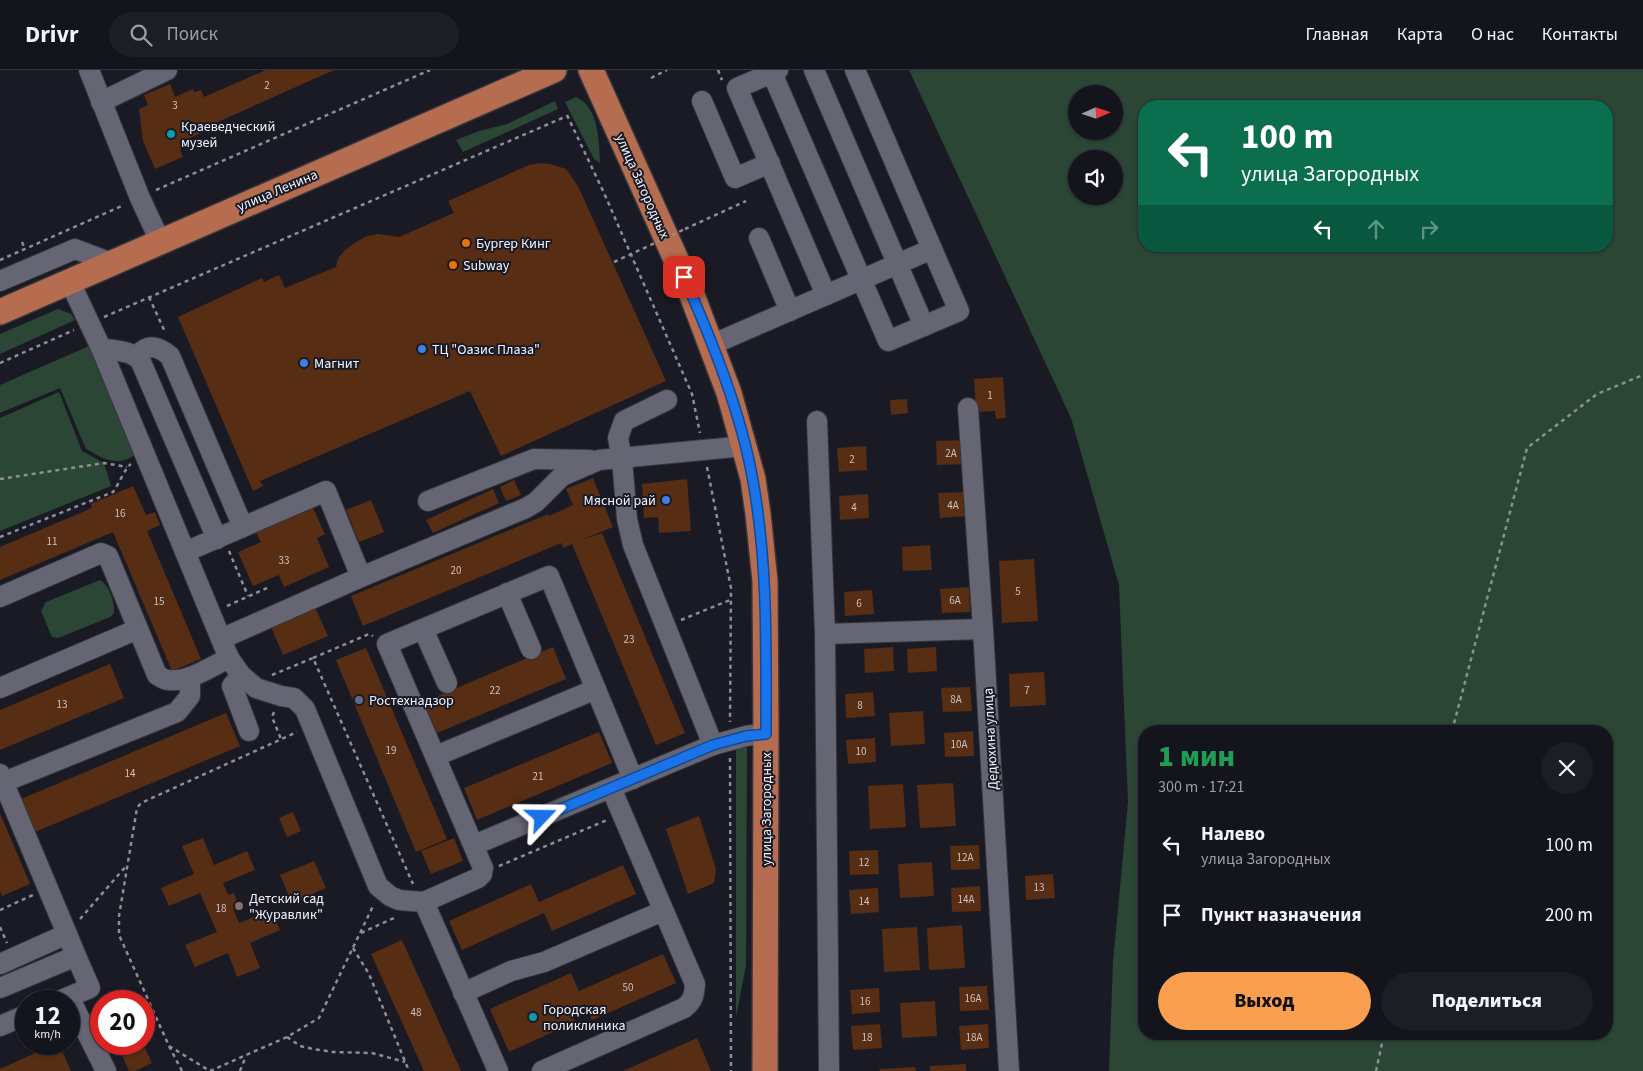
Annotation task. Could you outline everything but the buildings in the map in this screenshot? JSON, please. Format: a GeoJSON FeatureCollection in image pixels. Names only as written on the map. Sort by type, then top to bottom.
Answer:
{"type":"FeatureCollection","features":[{"type":"Feature","properties":{"kind":"main road","name":"улица Ленина"},"geometry":{"type":"LineString","coordinates":[[0,312],[554,70]]}},
{"type":"Feature","properties":{"kind":"main road","name":"улица Загородных"},"geometry":{"type":"LineString","coordinates":[[591,70],[692,295],[729,393],[753,479],[764,572],[766,734],[765,1071]]}},
{"type":"Feature","properties":{"kind":"lane"},"geometry":{"type":"LineString","coordinates":[[89,70],[140,198],[160,241]]}},
{"type":"Feature","properties":{"kind":"lane"},"geometry":{"type":"LineString","coordinates":[[101,102],[167,70]]}},
{"type":"Feature","properties":{"kind":"lane"},"geometry":{"type":"LineString","coordinates":[[814,70],[924,326]]}},
{"type":"Feature","properties":{"kind":"lane"},"geometry":{"type":"LineString","coordinates":[[826,295],[737,88],[774,71],[888,341],[959,311],[855,70]]}},
{"type":"Feature","properties":{"kind":"lane"},"geometry":{"type":"LineString","coordinates":[[702,101],[735,178],[770,163]]}},
{"type":"Feature","properties":{"kind":"lane"},"geometry":{"type":"LineString","coordinates":[[759,238],[790,311]]}},
{"type":"Feature","properties":{"kind":"lane"},"geometry":{"type":"LineString","coordinates":[[0,281],[74,249],[112,263]]}},
{"type":"Feature","properties":{"kind":"lane"},"geometry":{"type":"LineString","coordinates":[[711,345],[932,249]]}},
{"type":"Feature","properties":{"kind":"lane"},"geometry":{"type":"LineString","coordinates":[[70,282],[100,348],[229,658],[241,675],[256,688],[294,698],[305,709],[378,886],[390,896],[399,900],[424,902],[478,878],[482,874],[483,868],[474,845],[387,644],[507,593],[549,576],[633,779]]}},
{"type":"Feature","properties":{"kind":"lane"},"geometry":{"type":"LineString","coordinates":[[137,356],[142,350],[154,347],[162,349],[170,356],[243,527]]}},
{"type":"Feature","properties":{"kind":"lane"},"geometry":{"type":"LineString","coordinates":[[100,348],[137,356]]}},
{"type":"Feature","properties":{"kind":"lane"},"geometry":{"type":"LineString","coordinates":[[137,356],[220,537]]}},
{"type":"Feature","properties":{"kind":"lane"},"geometry":{"type":"LineString","coordinates":[[667,400],[624,421],[618,438],[622,459],[626,519],[633,545],[666,627],[721,742]]}},
{"type":"Feature","properties":{"kind":"lane","name":"Дедюхина улица"},"geometry":{"type":"LineString","coordinates":[[968,408],[1009,1071]]}},
{"type":"Feature","properties":{"kind":"lane"},"geometry":{"type":"LineString","coordinates":[[817,421],[826,634],[829,1071]]}},
{"type":"Feature","properties":{"kind":"lane"},"geometry":{"type":"LineString","coordinates":[[428,501],[534,460],[622,459],[745,446]]}},
{"type":"Feature","properties":{"kind":"lane"},"geometry":{"type":"LineString","coordinates":[[222,639],[361,577],[526,508],[536,502],[562,476],[599,460]]}},
{"type":"Feature","properties":{"kind":"lane"},"geometry":{"type":"LineString","coordinates":[[186,552],[326,491],[361,577]]}},
{"type":"Feature","properties":{"kind":"lane"},"geometry":{"type":"LineString","coordinates":[[0,597],[101,553],[108,556],[158,674],[166,680],[190,677],[229,658]]}},
{"type":"Feature","properties":{"kind":"lane"},"geometry":{"type":"LineString","coordinates":[[507,593],[531,649]]}},
{"type":"Feature","properties":{"kind":"lane"},"geometry":{"type":"LineString","coordinates":[[0,688],[138,629]]}},
{"type":"Feature","properties":{"kind":"lane"},"geometry":{"type":"LineString","coordinates":[[423,629],[447,683]]}},
{"type":"Feature","properties":{"kind":"lane"},"geometry":{"type":"LineString","coordinates":[[826,634],[983,629]]}},
{"type":"Feature","properties":{"kind":"lane"},"geometry":{"type":"LineString","coordinates":[[241,675],[232,686],[250,731]]}},
{"type":"Feature","properties":{"kind":"lane"},"geometry":{"type":"LineString","coordinates":[[80,992],[90,988],[2,778],[177,712],[190,696],[190,677]]}},
{"type":"Feature","properties":{"kind":"lane"},"geometry":{"type":"LineString","coordinates":[[436,756],[596,689]]}},
{"type":"Feature","properties":{"kind":"lane"},"geometry":{"type":"LineString","coordinates":[[474,845],[721,742],[766,734]]}},
{"type":"Feature","properties":{"kind":"lane"},"geometry":{"type":"LineString","coordinates":[[552,1069],[684,1008],[692,1002],[694,995],[695,984],[611,788]]}},
{"type":"Feature","properties":{"kind":"lane"},"geometry":{"type":"LineString","coordinates":[[424,902],[498,1071]]}},
{"type":"Feature","properties":{"kind":"lane"},"geometry":{"type":"LineString","coordinates":[[463,993],[511,971],[544,962],[663,911]]}},
{"type":"Feature","properties":{"kind":"lane"},"geometry":{"type":"LineString","coordinates":[[0,964],[67,934]]}},
{"type":"Feature","properties":{"kind":"lane"},"geometry":{"type":"LineString","coordinates":[[0,988],[76,956]]}},
{"type":"Feature","properties":{"kind":"lane"},"geometry":{"type":"LineString","coordinates":[[0,1026],[15,1020]]}},
{"type":"Feature","properties":{"kind":"lane"},"geometry":{"type":"LineString","coordinates":[[80,1026],[106,1071]]}},
{"type":"Feature","properties":{"kind":"path"},"geometry":{"type":"LineString","coordinates":[[0,260],[430,70]]}},
{"type":"Feature","properties":{"kind":"path"},"geometry":{"type":"LineString","coordinates":[[650,78],[668,70]]}},
{"type":"Feature","properties":{"kind":"path"},"geometry":{"type":"LineString","coordinates":[[0,363],[567,115],[604,193],[692,394],[731,588],[721,742],[732,1071]]}},
{"type":"Feature","properties":{"kind":"path"},"geometry":{"type":"LineString","coordinates":[[614,262],[746,201]]}},
{"type":"Feature","properties":{"kind":"path"},"geometry":{"type":"LineString","coordinates":[[22,242],[25,249]]}},
{"type":"Feature","properties":{"kind":"path"},"geometry":{"type":"LineString","coordinates":[[149,297],[165,332]]}},
{"type":"Feature","properties":{"kind":"path"},"geometry":{"type":"LineString","coordinates":[[1454,725],[1527,448],[1597,394],[1643,375]]}},
{"type":"Feature","properties":{"kind":"path"},"geometry":{"type":"LineString","coordinates":[[0,537],[113,492],[127,467],[136,461]]}},
{"type":"Feature","properties":{"kind":"path"},"geometry":{"type":"LineString","coordinates":[[0,479],[104,463],[127,467]]}},
{"type":"Feature","properties":{"kind":"path"},"geometry":{"type":"LineString","coordinates":[[220,537],[248,596]]}},
{"type":"Feature","properties":{"kind":"path"},"geometry":{"type":"LineString","coordinates":[[227,606],[267,588]]}},
{"type":"Feature","properties":{"kind":"path"},"geometry":{"type":"LineString","coordinates":[[666,627],[730,600]]}},
{"type":"Feature","properties":{"kind":"path"},"geometry":{"type":"LineString","coordinates":[[312,658],[369,634],[387,644]]}},
{"type":"Feature","properties":{"kind":"path"},"geometry":{"type":"LineString","coordinates":[[276,709],[272,717],[281,740]]}},
{"type":"Feature","properties":{"kind":"path"},"geometry":{"type":"LineString","coordinates":[[182,1071],[119,935],[119,916],[137,808],[141,803],[294,735],[301,727]]}},
{"type":"Feature","properties":{"kind":"path"},"geometry":{"type":"LineString","coordinates":[[482,874],[622,814]]}},
{"type":"Feature","properties":{"kind":"path"},"geometry":{"type":"LineString","coordinates":[[67,934],[128,864]]}},
{"type":"Feature","properties":{"kind":"path"},"geometry":{"type":"LineString","coordinates":[[0,910],[48,889]]}},
{"type":"Feature","properties":{"kind":"path"},"geometry":{"type":"LineString","coordinates":[[169,1046],[210,1071],[287,1036],[320,1018],[376,899]]}},
{"type":"Feature","properties":{"kind":"path"},"geometry":{"type":"LineString","coordinates":[[361,933],[396,917]]}},
{"type":"Feature","properties":{"kind":"path"},"geometry":{"type":"LineString","coordinates":[[352,948],[369,974],[409,1071]]}},
{"type":"Feature","properties":{"kind":"path"},"geometry":{"type":"LineString","coordinates":[[287,1036],[300,1046],[313,1049],[333,1052],[372,1053],[406,1062]]}},
{"type":"Feature","properties":{"kind":"path"},"geometry":{"type":"LineString","coordinates":[[1376,1071],[1383,1040]]}},
{"type":"Feature","properties":{"kind":"path"},"geometry":{"type":"LineString","coordinates":[[240,1071],[246,1055]]}},
{"type":"Feature","properties":{"kind":"green space"},"geometry":{"type":"Polygon","coordinates":[[[909,70],[1643,70],[1643,1071],[1109,1071],[1113,962],[1128,802],[1119,585],[1071,418],[909,70]]]}},
{"type":"Feature","properties":{"kind":"green space"},"geometry":{"type":"Polygon","coordinates":[[[576,97],[584,102],[593,116],[598,135],[600,163],[594,159],[565,102],[576,97]]]}},
{"type":"Feature","properties":{"kind":"green space"},"geometry":{"type":"Polygon","coordinates":[[[555,101],[558,109],[463,152],[456,140],[479,131],[507,124],[555,101]]]}},
{"type":"Feature","properties":{"kind":"green space"},"geometry":{"type":"Polygon","coordinates":[[[58,309],[71,314],[75,320],[0,354],[0,334],[58,309]]]}},
{"type":"Feature","properties":{"kind":"green space"},"geometry":{"type":"Polygon","coordinates":[[[89,346],[135,455],[122,461],[110,460],[86,449],[60,388],[0,413],[0,385],[89,346]]]}},
{"type":"Feature","properties":{"kind":"green space"},"geometry":{"type":"Polygon","coordinates":[[[59,392],[82,451],[104,463],[111,486],[0,531],[0,418],[59,392]]]}},
{"type":"Feature","properties":{"kind":"green space"},"geometry":{"type":"Polygon","coordinates":[[[100,580],[111,595],[114,613],[110,617],[61,637],[52,637],[41,611],[46,602],[100,580]]]}},
{"type":"Feature","properties":{"kind":"green space"},"geometry":{"type":"Polygon","coordinates":[[[747,745],[746,965],[736,1017],[736,746],[747,745]]]}},
{"type":"Feature","properties":{"kind":"place","name":"Краеведческий музей"},"geometry":{"type":"Point","coordinates":[171,134]}},
{"type":"Feature","properties":{"kind":"place","name":"Бургер Кинг"},"geometry":{"type":"Point","coordinates":[466,243]}},
{"type":"Feature","properties":{"kind":"place","name":"Subway"},"geometry":{"type":"Point","coordinates":[453,265]}},
{"type":"Feature","properties":{"kind":"place","name":"ТЦ \"Оазис Плаза\""},"geometry":{"type":"Point","coordinates":[422,349]}},
{"type":"Feature","properties":{"kind":"place","name":"Магнит"},"geometry":{"type":"Point","coordinates":[304,363]}},
{"type":"Feature","properties":{"kind":"place","name":"Мясной рай"},"geometry":{"type":"Point","coordinates":[666,500]}},
{"type":"Feature","properties":{"kind":"place","name":"Ростехнадзор"},"geometry":{"type":"Point","coordinates":[359,700]}},
{"type":"Feature","properties":{"kind":"place","name":"Детский сад \"Журавлик\""},"geometry":{"type":"Point","coordinates":[239,906]}},
{"type":"Feature","properties":{"kind":"place","name":"Городская поликлиника"},"geometry":{"type":"Point","coordinates":[533,1017]}},
{"type":"Feature","properties":{"kind":"route"},"geometry":{"type":"LineString","coordinates":[[542,817],[713,745],[730,739],[766,734],[765,581],[753,479],[729,393],[684,277]]}}]}
